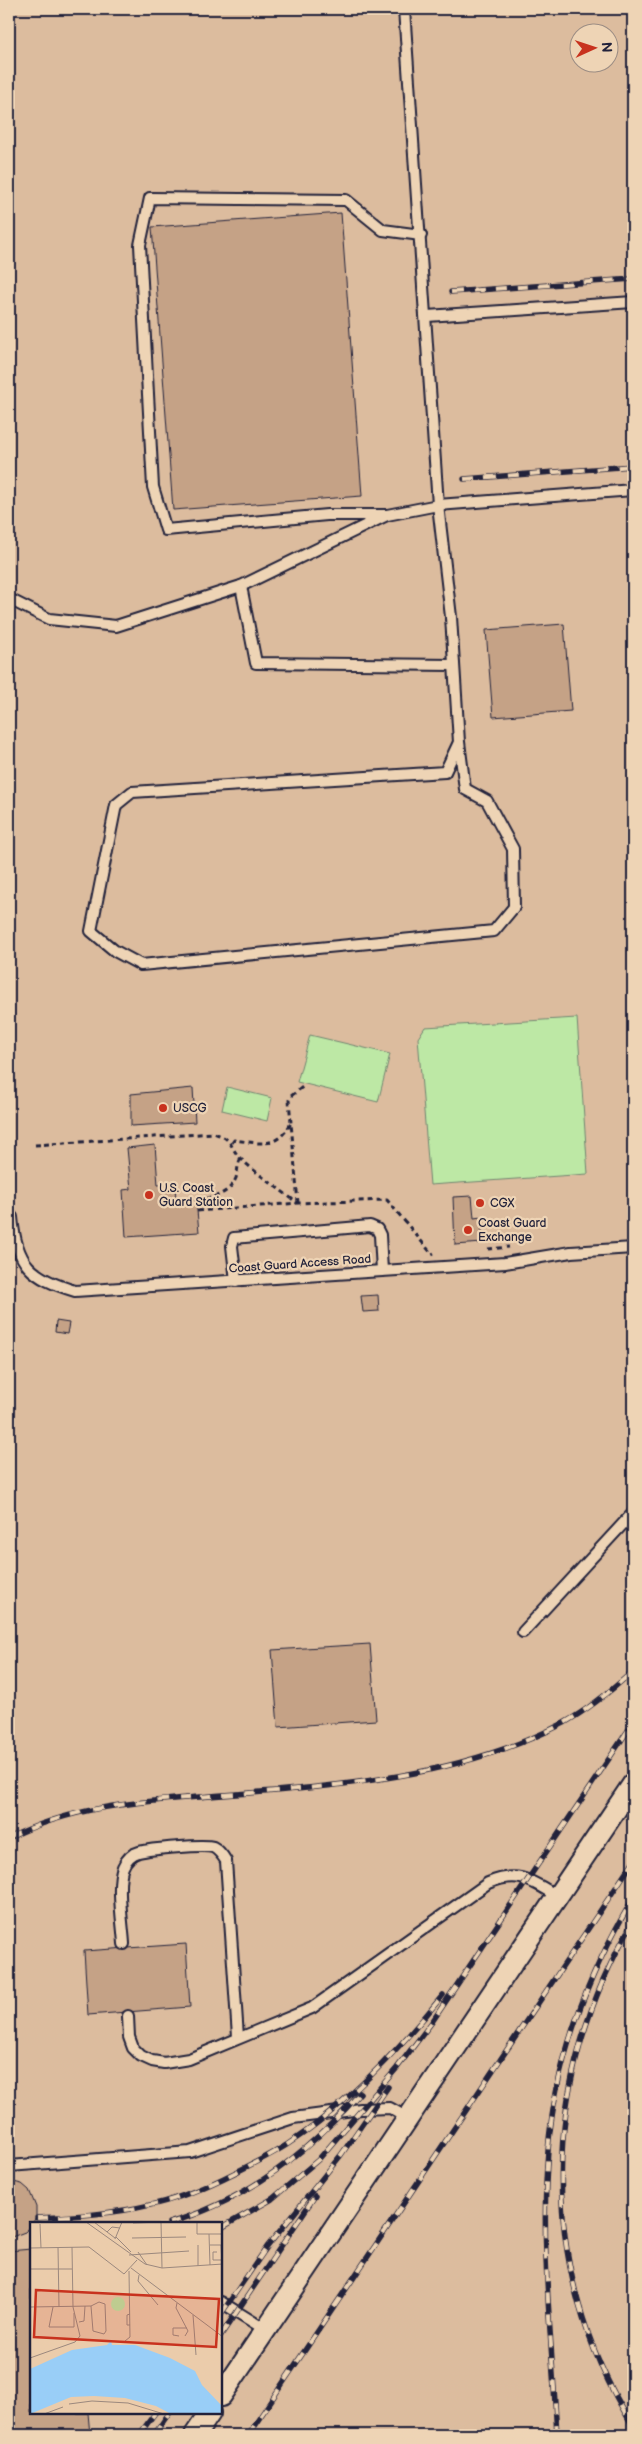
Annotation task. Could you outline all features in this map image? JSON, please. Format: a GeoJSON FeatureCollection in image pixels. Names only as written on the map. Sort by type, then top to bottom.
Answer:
{"type":"FeatureCollection","features":[{"type":"Feature","properties":{"kind":"street"},"geometry":{"type":"LineString","coordinates":[[222,2395],[633,1784]]}},
{"type":"Feature","properties":{"kind":"street"},"geometry":{"type":"LineString","coordinates":[[195,2435],[209,2414]]}},
{"type":"Feature","properties":{"kind":"lane"},"geometry":{"type":"LineString","coordinates":[[404,9],[421,235],[438,505],[452,617],[459,742],[465,789],[487,801],[513,849],[514,907],[494,931],[141,965],[115,951],[91,931],[116,805],[132,792],[445,772],[459,742]]}},
{"type":"Feature","properties":{"kind":"lane"},"geometry":{"type":"LineString","coordinates":[[421,235],[383,230],[346,200],[150,198],[140,245],[153,487],[166,530],[327,515],[387,514],[438,505],[633,490]]}},
{"type":"Feature","properties":{"kind":"lane"},"geometry":{"type":"LineString","coordinates":[[426,316],[633,302]]}},
{"type":"Feature","properties":{"kind":"lane"},"geometry":{"type":"LineString","coordinates":[[9,599],[49,619],[116,626],[241,586],[387,514]]}},
{"type":"Feature","properties":{"kind":"lane"},"geometry":{"type":"LineString","coordinates":[[241,586],[256,663],[454,665]]}},
{"type":"Feature","properties":{"kind":"lane","name":"Coast Guard Access Road"},"geometry":{"type":"LineString","coordinates":[[12,1217],[14,1242],[29,1269],[50,1284],[75,1291],[505,1264],[572,1252],[633,1248]]}},
{"type":"Feature","properties":{"kind":"lane"},"geometry":{"type":"LineString","coordinates":[[236,1281],[232,1246],[234,1238],[370,1226],[377,1229],[380,1235],[382,1272]]}},
{"type":"Feature","properties":{"kind":"lane"},"geometry":{"type":"LineString","coordinates":[[523,1632],[633,1513]]}},
{"type":"Feature","properties":{"kind":"lane"},"geometry":{"type":"LineString","coordinates":[[124,1944],[120,1880],[122,1868],[129,1857],[139,1852],[201,1846],[213,1847],[221,1853],[226,1861],[238,2037]]}},
{"type":"Feature","properties":{"kind":"lane"},"geometry":{"type":"LineString","coordinates":[[128,2016],[129,2037],[133,2048],[141,2056],[152,2061],[176,2062],[189,2059],[238,2037],[312,2008],[488,1883],[503,1878],[528,1878],[557,1896]]}},
{"type":"Feature","properties":{"kind":"lane"},"geometry":{"type":"LineString","coordinates":[[9,2166],[190,2152],[294,2118],[361,2109],[390,2108],[408,2118]]}},
{"type":"Feature","properties":{"kind":"lane"},"geometry":{"type":"LineString","coordinates":[[222,2303],[266,2330]]}},
{"type":"Feature","properties":{"kind":"path"},"geometry":{"type":"LineString","coordinates":[[298,1203],[290,1096],[304,1085]]}},
{"type":"Feature","properties":{"kind":"path"},"geometry":{"type":"LineString","coordinates":[[232,1143],[234,1140],[262,1144],[276,1141],[282,1136],[291,1122]]}},
{"type":"Feature","properties":{"kind":"path"},"geometry":{"type":"LineString","coordinates":[[35,1145],[201,1132],[214,1133],[232,1143],[241,1158],[298,1203]]}},
{"type":"Feature","properties":{"kind":"path"},"geometry":{"type":"LineString","coordinates":[[196,1200],[220,1196],[229,1188],[236,1178],[241,1158]]}},
{"type":"Feature","properties":{"kind":"path"},"geometry":{"type":"LineString","coordinates":[[197,1212],[298,1203],[387,1200],[432,1254],[441,1253]]}},
{"type":"Feature","properties":{"kind":"path"},"geometry":{"type":"LineString","coordinates":[[478,1250],[515,1246]]}},
{"type":"Feature","properties":{"kind":"shaded area"},"geometry":{"type":"Polygon","coordinates":[[[9,9],[633,9],[633,2435],[9,2435],[9,9]]]}},
{"type":"Feature","properties":{"kind":"green space"},"geometry":{"type":"Polygon","coordinates":[[[577,1018],[588,1174],[430,1185],[418,1038],[425,1027],[577,1018]]]}},
{"type":"Feature","properties":{"kind":"green space"},"geometry":{"type":"Polygon","coordinates":[[[310,1035],[390,1054],[378,1102],[297,1082],[310,1035]]]}},
{"type":"Feature","properties":{"kind":"green space"},"geometry":{"type":"Polygon","coordinates":[[[227,1087],[272,1098],[267,1121],[222,1110],[227,1087]]]}},
{"type":"Feature","properties":{"kind":"building"},"geometry":{"type":"Polygon","coordinates":[[[341,213],[362,496],[173,510],[152,227],[341,213]]]}},
{"type":"Feature","properties":{"kind":"building"},"geometry":{"type":"Polygon","coordinates":[[[564,624],[571,711],[493,717],[486,630],[564,624]]]}},
{"type":"Feature","properties":{"kind":"building","name":"USCG"},"geometry":{"type":"Polygon","coordinates":[[[193,1088],[195,1122],[131,1126],[131,1094],[193,1088]]]}},
{"type":"Feature","properties":{"kind":"building","name":"U.S. Coast Guard Station"},"geometry":{"type":"Polygon","coordinates":[[[155,1145],[158,1185],[175,1184],[176,1202],[196,1200],[199,1232],[126,1237],[123,1190],[131,1189],[127,1148],[155,1145]]]}},
{"type":"Feature","properties":{"kind":"building","name":"Coast Guard Exchange"},"geometry":{"type":"Polygon","coordinates":[[[472,1196],[474,1218],[481,1217],[483,1243],[455,1245],[453,1197],[472,1196]]]}},
{"type":"Feature","properties":{"kind":"building"},"geometry":{"type":"Polygon","coordinates":[[[378,1295],[379,1311],[363,1312],[361,1296],[378,1295]]]}},
{"type":"Feature","properties":{"kind":"building"},"geometry":{"type":"Polygon","coordinates":[[[56,1321],[69,1323],[67,1334],[55,1332],[56,1321]]]}},
{"type":"Feature","properties":{"kind":"building"},"geometry":{"type":"Polygon","coordinates":[[[370,1644],[376,1720],[278,1727],[272,1650],[370,1644]]]}},
{"type":"Feature","properties":{"kind":"building"},"geometry":{"type":"Polygon","coordinates":[[[186,1944],[190,2007],[88,2015],[84,1951],[186,1944]]]}},
{"type":"Feature","properties":{"kind":"building"},"geometry":{"type":"Polygon","coordinates":[[[9,2181],[22,2184],[29,2190],[36,2207],[36,2217],[33,2222],[30,2222],[30,2227],[25,2232],[9,2238],[9,2181]]]}},
{"type":"Feature","properties":{"kind":"building"},"geometry":{"type":"Polygon","coordinates":[[[30,2249],[30,2414],[88,2414],[90,2435],[9,2435],[9,2251],[30,2249]]]}},
{"type":"Feature","properties":{"kind":"railway"},"geometry":{"type":"LineString","coordinates":[[451,292],[633,279]]}},
{"type":"Feature","properties":{"kind":"railway"},"geometry":{"type":"LineString","coordinates":[[464,479],[633,466]]}},
{"type":"Feature","properties":{"kind":"railway"},"geometry":{"type":"LineString","coordinates":[[9,1838],[58,1818],[108,1807],[158,1800],[346,1784],[392,1777],[480,1757],[523,1742],[564,1723],[600,1699],[633,1671]]}},
{"type":"Feature","properties":{"kind":"railway"},"geometry":{"type":"LineString","coordinates":[[222,2227],[272,2199],[318,2160],[397,2068],[432,2022],[633,1723]]}},
{"type":"Feature","properties":{"kind":"railway"},"geometry":{"type":"LineString","coordinates":[[248,2435],[633,1862]]}},
{"type":"Feature","properties":{"kind":"railway"},"geometry":{"type":"LineString","coordinates":[[557,2435],[545,2221],[548,2151],[552,2118],[566,2052],[576,2020],[601,1958],[633,1899]]}},
{"type":"Feature","properties":{"kind":"railway"},"geometry":{"type":"LineString","coordinates":[[633,1922],[602,1983],[580,2045],[566,2110],[561,2174],[565,2239],[579,2303],[601,2366],[633,2426]]}},
{"type":"Feature","properties":{"kind":"railway"},"geometry":{"type":"LineString","coordinates":[[37,2218],[108,2213],[160,2203],[206,2186],[273,2153],[310,2129],[351,2094],[409,2035],[443,1995]]}},
{"type":"Feature","properties":{"kind":"railway"},"geometry":{"type":"LineString","coordinates":[[222,2313],[267,2247],[341,2155],[388,2087]]}},
{"type":"Feature","properties":{"kind":"railway"},"geometry":{"type":"LineString","coordinates":[[172,2222],[224,2202],[274,2172],[319,2136],[360,2093]]}},
{"type":"Feature","properties":{"kind":"railway"},"geometry":{"type":"LineString","coordinates":[[222,2334],[315,2196]]}},
{"type":"Feature","properties":{"kind":"railway"},"geometry":{"type":"LineString","coordinates":[[139,2435],[154,2414]]}},
{"type":"Feature","properties":{"kind":"railway"},"geometry":{"type":"LineString","coordinates":[[154,2435],[168,2414]]}},
{"type":"Feature","properties":{"kind":"place","name":"USCG"},"geometry":{"type":"Point","coordinates":[163,1108]}},
{"type":"Feature","properties":{"kind":"place","name":"U.S. Coast Guard Station"},"geometry":{"type":"Point","coordinates":[149,1195]}},
{"type":"Feature","properties":{"kind":"place","name":"CGX"},"geometry":{"type":"Point","coordinates":[480,1203]}},
{"type":"Feature","properties":{"kind":"place","name":"Coast Guard Exchange"},"geometry":{"type":"Point","coordinates":[468,1230]}}]}
